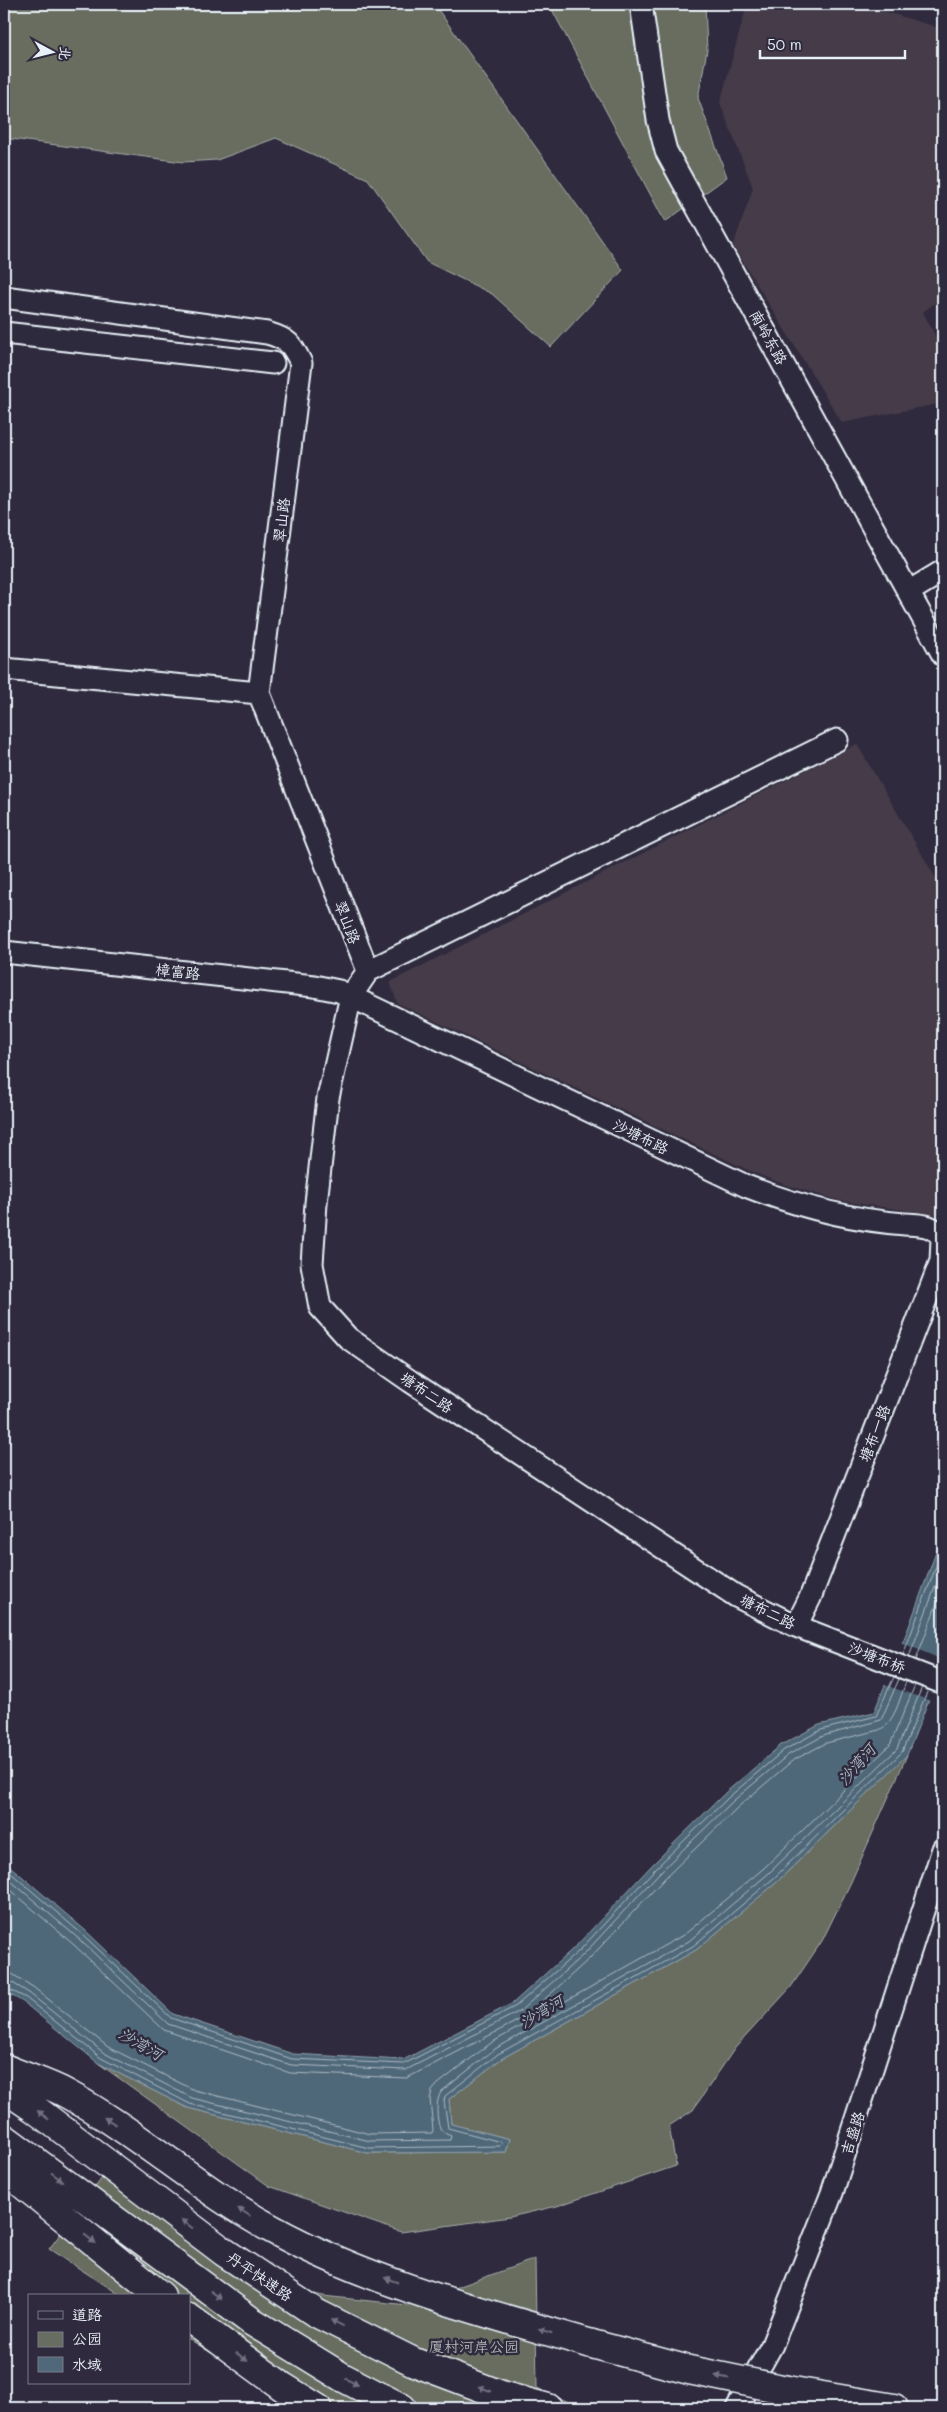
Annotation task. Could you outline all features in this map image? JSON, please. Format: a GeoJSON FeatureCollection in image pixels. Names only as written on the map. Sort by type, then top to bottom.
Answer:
{"type":"FeatureCollection","features":[{"type":"Feature","properties":{"kind":"highway"},"geometry":{"type":"LineString","coordinates":[[4,2068],[66,2093],[142,2141],[230,2203],[272,2229],[324,2254],[378,2276],[488,2314],[583,2342],[690,2370],[787,2390],[894,2408]]}},
{"type":"Feature","properties":{"kind":"highway","name":"丹平快速路"},"geometry":{"type":"LineString","coordinates":[[4,2088],[36,2109],[224,2252],[316,2313],[414,2362],[504,2396],[548,2408]]}},
{"type":"Feature","properties":{"kind":"highway"},"geometry":{"type":"LineString","coordinates":[[4,2138],[251,2321],[342,2377],[402,2408]]}},
{"type":"Feature","properties":{"kind":"highway"},"geometry":{"type":"LineString","coordinates":[[4,2169],[159,2294]]}},
{"type":"Feature","properties":{"kind":"highway"},"geometry":{"type":"LineString","coordinates":[[190,2319],[283,2387],[317,2408]]}},
{"type":"Feature","properties":{"kind":"street","name":"南岭东路"},"geometry":{"type":"LineString","coordinates":[[641,4],[658,120],[666,151],[910,591],[943,655]]}},
{"type":"Feature","properties":{"kind":"street","name":"翠山路"},"geometry":{"type":"LineString","coordinates":[[4,298],[267,332],[281,337],[292,345],[301,364],[259,693],[368,971]]}},
{"type":"Feature","properties":{"kind":"street"},"geometry":{"type":"LineString","coordinates":[[4,333],[273,363]]}},
{"type":"Feature","properties":{"kind":"street"},"geometry":{"type":"LineString","coordinates":[[910,591],[943,571]]}},
{"type":"Feature","properties":{"kind":"street"},"geometry":{"type":"LineString","coordinates":[[4,668],[259,693]]}},
{"type":"Feature","properties":{"kind":"street"},"geometry":{"type":"LineString","coordinates":[[351,996],[368,971],[837,740]]}},
{"type":"Feature","properties":{"kind":"street","name":"樟富路"},"geometry":{"type":"LineString","coordinates":[[4,952],[314,986],[339,991],[351,996]]}},
{"type":"Feature","properties":{"kind":"street","name":"沙塘布路"},"geometry":{"type":"LineString","coordinates":[[351,996],[746,1186],[787,1201],[845,1216],[877,1222],[923,1225],[934,1230],[942,1238]]}},
{"type":"Feature","properties":{"kind":"street","name":"塘布二路"},"geometry":{"type":"LineString","coordinates":[[351,996],[328,1098],[316,1203],[312,1264],[320,1307],[348,1338],[410,1381],[736,1596],[804,1629]]}},
{"type":"Feature","properties":{"kind":"street","name":"塘布一路"},"geometry":{"type":"LineString","coordinates":[[804,1629],[810,1598],[941,1261],[942,1238]]}},
{"type":"Feature","properties":{"kind":"street","name":"沙塘布桥"},"geometry":{"type":"LineString","coordinates":[[804,1629],[943,1683]]}},
{"type":"Feature","properties":{"kind":"street","name":"吉盛路"},"geometry":{"type":"LineString","coordinates":[[737,2408],[772,2345],[810,2253],[840,2173],[943,1849]]}},
{"type":"Feature","properties":{"kind":"shaded area"},"geometry":{"type":"Polygon","coordinates":[[[747,4],[861,4],[943,29],[943,297],[923,312],[943,350],[943,403],[842,423],[733,246],[753,188],[720,103],[747,4]]]}},
{"type":"Feature","properties":{"kind":"shaded area"},"geometry":{"type":"Polygon","coordinates":[[[857,744],[943,890],[943,1216],[841,1201],[786,1185],[754,1173],[397,1003],[390,982],[857,744]]]}},
{"type":"Feature","properties":{"kind":"green space"},"geometry":{"type":"Polygon","coordinates":[[[4,4],[120,4],[125,10],[279,10],[286,4],[434,4],[623,270],[551,347],[492,294],[427,262],[368,179],[276,138],[217,160],[183,162],[4,138],[4,4]]]}},
{"type":"Feature","properties":{"kind":"green space"},"geometry":{"type":"Polygon","coordinates":[[[549,4],[705,4],[707,50],[698,98],[727,177],[665,222],[549,4]]]}},
{"type":"Feature","properties":{"kind":"green space"},"geometry":{"type":"Polygon","coordinates":[[[907,1755],[851,1882],[822,1941],[791,1987],[735,2048],[693,2110],[669,2126],[676,2166],[557,2206],[510,2217],[401,2232],[269,2186],[98,2063],[188,2108],[368,2153],[506,2152],[510,2139],[451,2124],[449,2099],[501,2059],[696,1950],[777,1882],[907,1755]]]}},
{"type":"Feature","properties":{"kind":"green space","name":"厦村河岸公园"},"geometry":{"type":"Polygon","coordinates":[[[105,2174],[242,2277],[323,2296],[408,2305],[535,2259],[537,2388],[581,2408],[321,2408],[216,2356],[190,2340],[190,2294],[119,2294],[49,2249],[105,2174]]]}},
{"type":"Feature","properties":{"kind":"water","name":"沙湾河"},"geometry":{"type":"Polygon","coordinates":[[[943,1533],[943,1664],[907,1755],[777,1882],[696,1950],[501,2059],[449,2099],[451,2124],[510,2139],[506,2152],[368,2153],[188,2108],[98,2063],[23,2002],[4,1991],[4,1861],[86,1931],[173,2014],[293,2054],[403,2060],[513,2003],[576,1946],[652,1865],[725,1793],[781,1745],[819,1725],[874,1712],[908,1629],[943,1533]]]}},
{"type":"Feature","properties":{"kind":"pier"},"geometry":{"type":"Polygon","coordinates":[[[900,1642],[943,1660],[943,1671],[931,1701],[882,1684],[900,1642]]]}}]}
